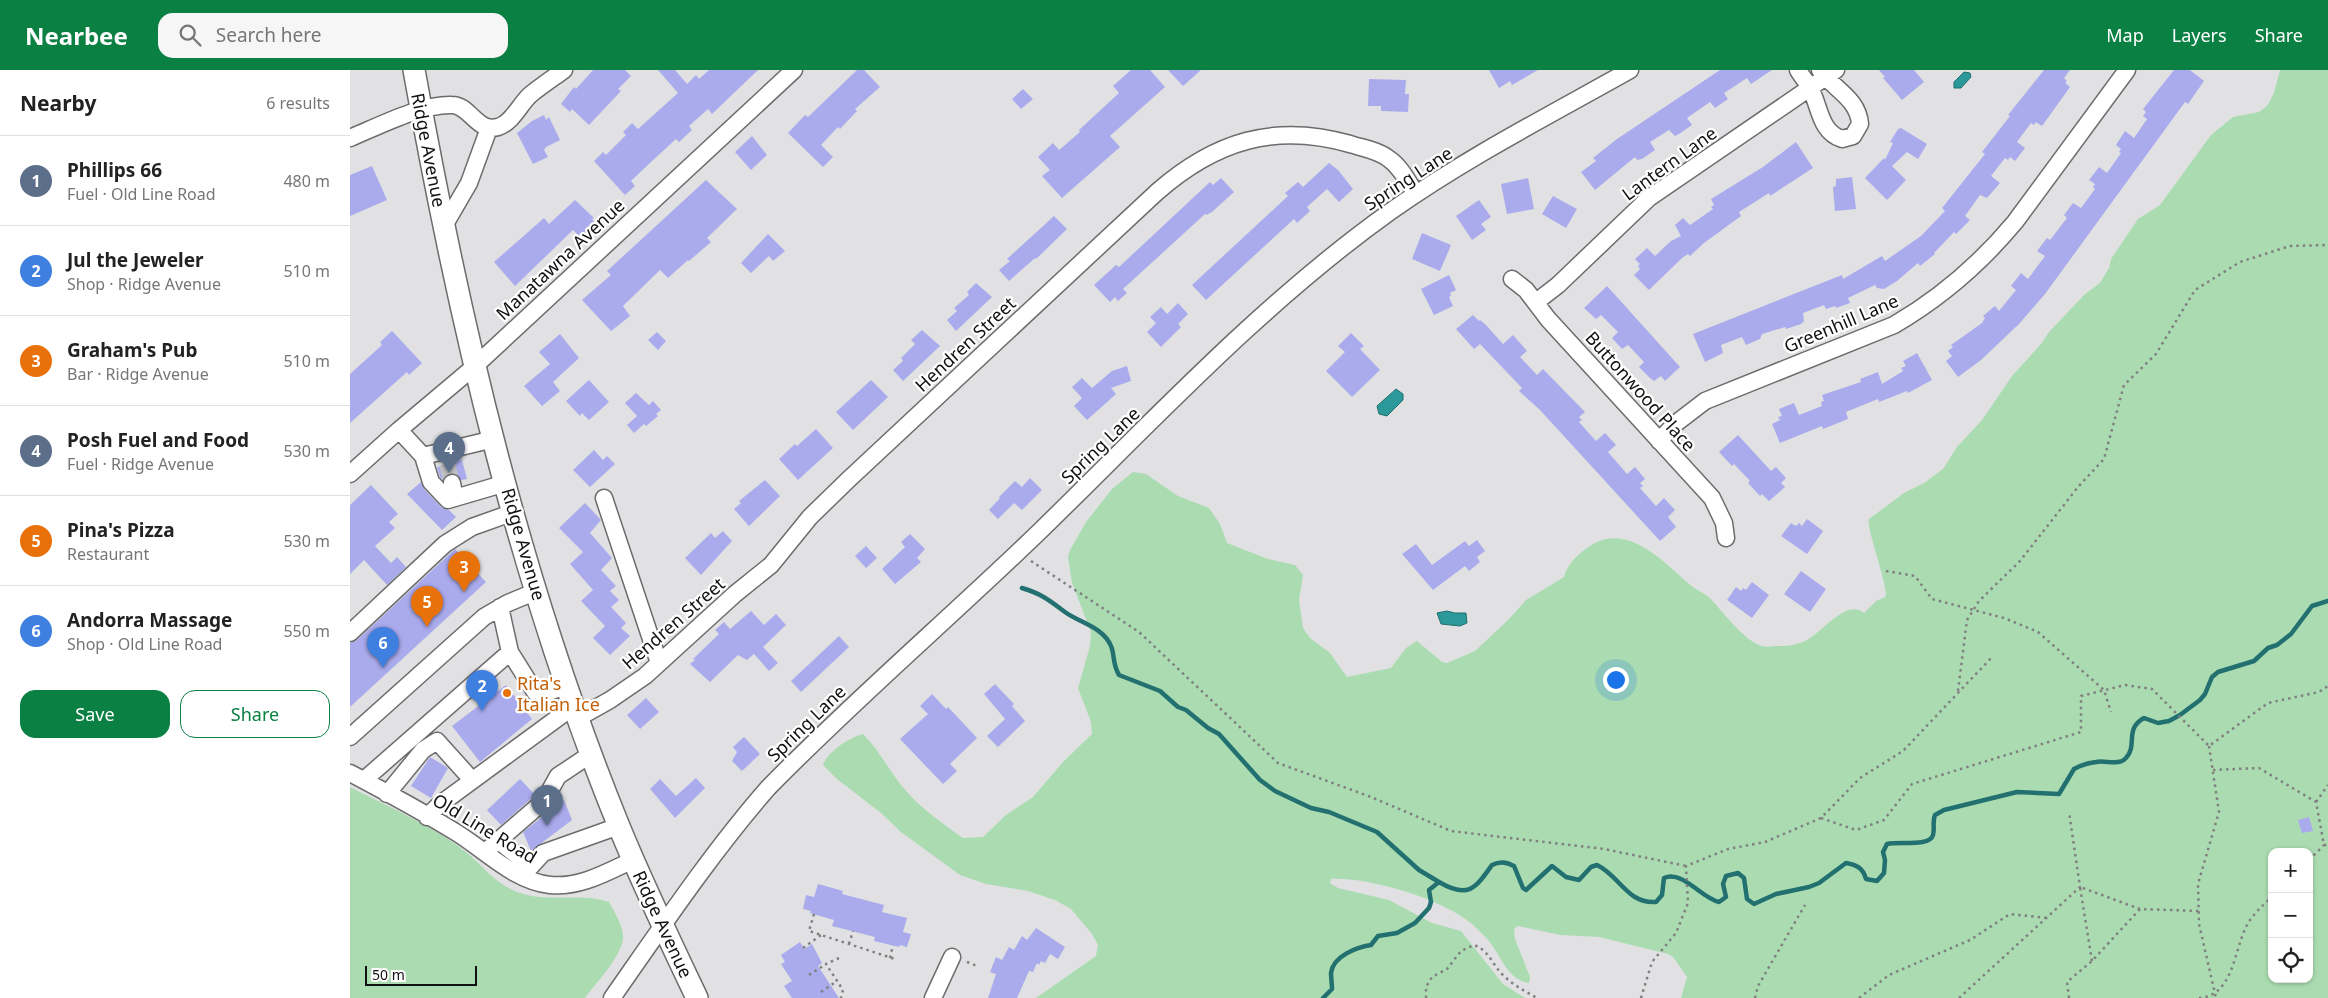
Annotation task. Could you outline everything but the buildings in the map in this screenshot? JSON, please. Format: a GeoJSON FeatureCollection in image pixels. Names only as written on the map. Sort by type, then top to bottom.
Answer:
{"type":"FeatureCollection","features":[{"type":"Feature","properties":{"kind":"main road","name":"Ridge Avenue"},"geometry":{"type":"LineString","coordinates":[[414,70],[444,226],[475,366],[537,591],[573,703],[619,826],[697,998]]}},
{"type":"Feature","properties":{"kind":"street"},"geometry":{"type":"LineString","coordinates":[[350,138],[421,110],[454,105],[484,126],[496,128],[507,122],[529,96],[564,70]]}},
{"type":"Feature","properties":{"kind":"street","name":"Manatawna Avenue"},"geometry":{"type":"LineString","coordinates":[[350,474],[475,366],[794,70]]}},
{"type":"Feature","properties":{"kind":"street","name":"Spring Lane"},"geometry":{"type":"LineString","coordinates":[[612,998],[663,925],[749,810],[768,788],[1018,552],[1282,296],[1347,244],[1416,194],[1471,160],[1630,70]]}},
{"type":"Feature","properties":{"kind":"street"},"geometry":{"type":"LineString","coordinates":[[1798,70],[1811,89],[1820,117],[1832,134],[1842,139],[1853,136],[1860,124],[1858,115],[1843,91],[1827,73]]}},
{"type":"Feature","properties":{"kind":"street","name":"Greenhill Lane"},"geometry":{"type":"LineString","coordinates":[[1659,441],[1680,420],[1705,401],[1894,325],[1954,286],[1979,263],[2015,222],[2127,70]]}},
{"type":"Feature","properties":{"kind":"street","name":"Lantern Lane"},"geometry":{"type":"LineString","coordinates":[[1536,302],[1558,285],[1649,198],[1811,89],[1827,73]]}},
{"type":"Feature","properties":{"kind":"street"},"geometry":{"type":"LineString","coordinates":[[444,226],[469,183],[489,128]]}},
{"type":"Feature","properties":{"kind":"street","name":"Hendren Street"},"geometry":{"type":"LineString","coordinates":[[573,703],[630,687],[659,663],[735,594],[771,565],[810,518],[848,480],[1157,192],[1188,166],[1219,150],[1254,140],[1293,135],[1326,138],[1381,154],[1396,165],[1416,194]]}},
{"type":"Feature","properties":{"kind":"street","name":"Buttonwood Place"},"geometry":{"type":"LineString","coordinates":[[1512,279],[1526,290],[1555,327],[1712,498],[1724,524],[1726,538]]}},
{"type":"Feature","properties":{"kind":"street"},"geometry":{"type":"LineString","coordinates":[[399,430],[423,456],[431,482],[448,500],[454,490],[506,483]]}},
{"type":"Feature","properties":{"kind":"street"},"geometry":{"type":"LineString","coordinates":[[423,456],[445,458],[494,439]]}},
{"type":"Feature","properties":{"kind":"street"},"geometry":{"type":"LineString","coordinates":[[604,498],[659,663]]}},
{"type":"Feature","properties":{"kind":"street"},"geometry":{"type":"LineString","coordinates":[[350,633],[445,544],[472,527],[514,512]]}},
{"type":"Feature","properties":{"kind":"street"},"geometry":{"type":"LineString","coordinates":[[350,737],[484,617],[500,607],[537,591]]}},
{"type":"Feature","properties":{"kind":"street"},"geometry":{"type":"LineString","coordinates":[[500,607],[510,652],[535,692],[573,703]]}},
{"type":"Feature","properties":{"kind":"street"},"geometry":{"type":"LineString","coordinates":[[357,776],[510,652]]}},
{"type":"Feature","properties":{"kind":"street"},"geometry":{"type":"LineString","coordinates":[[427,817],[573,703]]}},
{"type":"Feature","properties":{"kind":"street"},"geometry":{"type":"LineString","coordinates":[[387,794],[423,750],[437,741],[472,780]]}},
{"type":"Feature","properties":{"kind":"street"},"geometry":{"type":"LineString","coordinates":[[485,852],[544,801],[558,776],[591,754]]}},
{"type":"Feature","properties":{"kind":"street","name":"Old Line Road"},"geometry":{"type":"LineString","coordinates":[[357,776],[454,831],[485,852],[551,885],[566,884],[599,876],[633,860]]}},
{"type":"Feature","properties":{"kind":"street"},"geometry":{"type":"LineString","coordinates":[[499,840],[526,871],[543,854],[619,826]]}},
{"type":"Feature","properties":{"kind":"street"},"geometry":{"type":"LineString","coordinates":[[933,998],[952,957]]}},
{"type":"Feature","properties":{"kind":"path"},"geometry":{"type":"LineString","coordinates":[[1958,691],[1967,620],[1979,601],[2020,561],[2078,487],[2104,459],[2124,385],[2156,354],[2195,290],[2240,262],[2290,246],[2328,245]]}},
{"type":"Feature","properties":{"kind":"path"},"geometry":{"type":"LineString","coordinates":[[1018,552],[1139,632],[1278,763],[1371,797],[1451,831],[1604,849],[1686,866],[1728,850],[1765,842],[1821,818],[1860,778],[1903,751],[1992,657]]}},
{"type":"Feature","properties":{"kind":"path"},"geometry":{"type":"LineString","coordinates":[[1886,571],[1915,576],[1932,599],[2004,618],[2038,632],[2104,690],[2111,712]]}},
{"type":"Feature","properties":{"kind":"path"},"geometry":{"type":"LineString","coordinates":[[1821,818],[1856,830],[1884,820],[1912,784],[2081,732],[2081,696],[2125,685],[2152,689],[2209,746],[2220,812],[2198,884],[2199,924],[2216,998]]}},
{"type":"Feature","properties":{"kind":"path"},"geometry":{"type":"LineString","coordinates":[[2209,746],[2268,704],[2319,692],[2328,686]]}},
{"type":"Feature","properties":{"kind":"path"},"geometry":{"type":"LineString","coordinates":[[2213,770],[2259,768],[2316,802],[2326,845],[2313,856]]}},
{"type":"Feature","properties":{"kind":"path"},"geometry":{"type":"LineString","coordinates":[[2316,802],[2328,785]]}},
{"type":"Feature","properties":{"kind":"path"},"geometry":{"type":"LineString","coordinates":[[2068,812],[2092,961]]}},
{"type":"Feature","properties":{"kind":"path"},"geometry":{"type":"LineString","coordinates":[[1641,998],[1652,962],[1676,933],[1688,904],[1686,866]]}},
{"type":"Feature","properties":{"kind":"path"},"geometry":{"type":"LineString","coordinates":[[2080,887],[2140,909],[2199,911]]}},
{"type":"Feature","properties":{"kind":"path"},"geometry":{"type":"LineString","coordinates":[[1959,998],[2080,887]]}},
{"type":"Feature","properties":{"kind":"path"},"geometry":{"type":"LineString","coordinates":[[2199,998],[2209,998],[2224,983],[2247,924],[2268,901]]}},
{"type":"Feature","properties":{"kind":"path"},"geometry":{"type":"LineString","coordinates":[[1755,998],[1758,986],[1806,905]]}},
{"type":"Feature","properties":{"kind":"path"},"geometry":{"type":"LineString","coordinates":[[2069,998],[2067,982],[2092,961],[2140,909]]}},
{"type":"Feature","properties":{"kind":"path"},"geometry":{"type":"LineString","coordinates":[[814,914],[809,931],[895,959]]}},
{"type":"Feature","properties":{"kind":"path"},"geometry":{"type":"LineString","coordinates":[[1859,998],[1889,975],[1970,940],[2010,914],[2046,918]]}},
{"type":"Feature","properties":{"kind":"path"},"geometry":{"type":"LineString","coordinates":[[849,944],[853,931]]}},
{"type":"Feature","properties":{"kind":"path"},"geometry":{"type":"LineString","coordinates":[[803,948],[821,935]]}},
{"type":"Feature","properties":{"kind":"path"},"geometry":{"type":"LineString","coordinates":[[1427,998],[1426,987],[1432,977],[1447,970],[1461,951],[1474,945],[1483,948],[1501,974],[1511,983],[1537,998]]}},
{"type":"Feature","properties":{"kind":"path"},"geometry":{"type":"LineString","coordinates":[[890,958],[893,946]]}},
{"type":"Feature","properties":{"kind":"path"},"geometry":{"type":"LineString","coordinates":[[809,975],[839,958]]}},
{"type":"Feature","properties":{"kind":"path"},"geometry":{"type":"LineString","coordinates":[[826,964],[843,990],[841,998]]}},
{"type":"Feature","properties":{"kind":"path"},"geometry":{"type":"LineString","coordinates":[[821,992],[837,981]]}},
{"type":"Feature","properties":{"kind":"green space"},"geometry":{"type":"Polygon","coordinates":[[[2280,70],[2328,70],[2328,998],[1681,998],[1687,977],[1673,957],[1668,954],[1599,937],[1560,935],[1518,926],[1514,929],[1515,939],[1530,977],[1529,983],[1521,981],[1510,972],[1493,946],[1472,924],[1443,906],[1404,891],[1384,886],[1347,879],[1331,879],[1330,883],[1338,888],[1389,900],[1432,923],[1461,931],[1503,984],[1525,998],[1036,998],[1096,956],[1098,945],[1092,934],[1071,909],[1055,900],[1028,891],[986,884],[960,875],[901,832],[823,765],[829,755],[840,746],[852,738],[863,734],[913,799],[963,838],[983,837],[1006,815],[1033,797],[1063,762],[1092,734],[1091,722],[1078,688],[1090,646],[1091,632],[1072,583],[1068,557],[1086,522],[1112,489],[1133,472],[1146,474],[1178,496],[1209,508],[1220,524],[1227,543],[1268,559],[1295,565],[1303,575],[1299,600],[1303,628],[1310,638],[1330,653],[1347,677],[1391,668],[1406,648],[1417,641],[1442,662],[1447,663],[1475,651],[1526,600],[1564,577],[1571,563],[1582,552],[1603,540],[1617,538],[1643,547],[1667,564],[1690,585],[1710,598],[1739,630],[1759,645],[1766,647],[1789,645],[1807,640],[1842,613],[1857,610],[1864,613],[1876,601],[1885,597],[1885,586],[1870,532],[1869,519],[1904,493],[1924,483],[1943,469],[1957,447],[1982,420],[2012,376],[2041,344],[2049,332],[2085,294],[2100,283],[2109,268],[2111,259],[2138,219],[2160,205],[2211,135],[2233,117],[2259,112],[2267,106],[2274,93],[2280,70]]]}},
{"type":"Feature","properties":{"kind":"green space"},"geometry":{"type":"Polygon","coordinates":[[[350,787],[439,834],[466,852],[497,880],[512,890],[531,896],[588,898],[609,902],[619,920],[623,934],[621,946],[613,962],[585,998],[350,998],[350,787]]]}},
{"type":"Feature","properties":{"kind":"water"},"geometry":{"type":"Polygon","coordinates":[[[1964,72],[1970,73],[1971,77],[1961,88],[1954,88],[1954,82],[1964,72]]]}},
{"type":"Feature","properties":{"kind":"water"},"geometry":{"type":"Polygon","coordinates":[[[1396,389],[1403,394],[1403,400],[1387,416],[1379,414],[1377,406],[1396,389]]]}},
{"type":"Feature","properties":{"kind":"water"},"geometry":{"type":"Polygon","coordinates":[[[1447,611],[1466,613],[1467,623],[1460,626],[1441,624],[1437,613],[1447,611]]]}},
{"type":"Feature","properties":{"kind":"waterway"},"geometry":{"type":"LineString","coordinates":[[1022,588],[1045,598],[1071,616],[1103,634],[1111,646],[1115,667],[1119,675],[1160,691],[1178,707],[1186,710],[1208,728],[1219,734],[1260,780],[1275,791],[1311,808],[1329,812],[1377,832],[1419,870],[1439,882]]}},
{"type":"Feature","properties":{"kind":"waterway"},"geometry":{"type":"LineString","coordinates":[[1323,998],[1332,989],[1331,973],[1333,967],[1346,953],[1371,945],[1378,936],[1397,933],[1415,923],[1429,908],[1431,902],[1429,890],[1439,882],[1457,890],[1470,889],[1481,880],[1492,865],[1498,863],[1514,866],[1523,888],[1526,890],[1552,866],[1566,877],[1579,880],[1591,867],[1597,865],[1638,899],[1656,902],[1662,895],[1664,878],[1671,877],[1685,881],[1719,902],[1726,897],[1723,884],[1726,876],[1738,873],[1744,878],[1747,899],[1754,904],[1776,894],[1819,883],[1846,863],[1859,868],[1866,879],[1877,881],[1884,873],[1885,860],[1883,852],[1887,844],[1920,842],[1931,839],[1934,832],[1935,815],[1944,810],[2017,792],[2059,794],[2074,769],[2093,762],[2120,762],[2129,753],[2134,727],[2138,722],[2144,718],[2158,723],[2169,721],[2180,715],[2200,700],[2205,694],[2212,677],[2218,672],[2254,661],[2268,648],[2277,645],[2291,634],[2312,606],[2328,601]]}},
{"type":"Feature","properties":{"kind":"tunnel"},"geometry":{"type":"LineString","coordinates":[[447,464],[452,483]]}},
{"type":"Feature","properties":{"kind":"place","name":"Posh Fuel and Food"},"geometry":{"type":"Point","coordinates":[449,473]}},
{"type":"Feature","properties":{"kind":"place","name":"Graham's Pub"},"geometry":{"type":"Point","coordinates":[464,592]}},
{"type":"Feature","properties":{"kind":"place","name":"Pina's Pizza"},"geometry":{"type":"Point","coordinates":[427,627]}},
{"type":"Feature","properties":{"kind":"place","name":"Andorra Massage"},"geometry":{"type":"Point","coordinates":[383,668]}},
{"type":"Feature","properties":{"kind":"place","name":"Rita's Italian Ice"},"geometry":{"type":"Point","coordinates":[507,693]}},
{"type":"Feature","properties":{"kind":"place","name":"Jul the Jeweler"},"geometry":{"type":"Point","coordinates":[482,711]}},
{"type":"Feature","properties":{"kind":"place","name":"Phillips 66"},"geometry":{"type":"Point","coordinates":[547,826]}}]}
